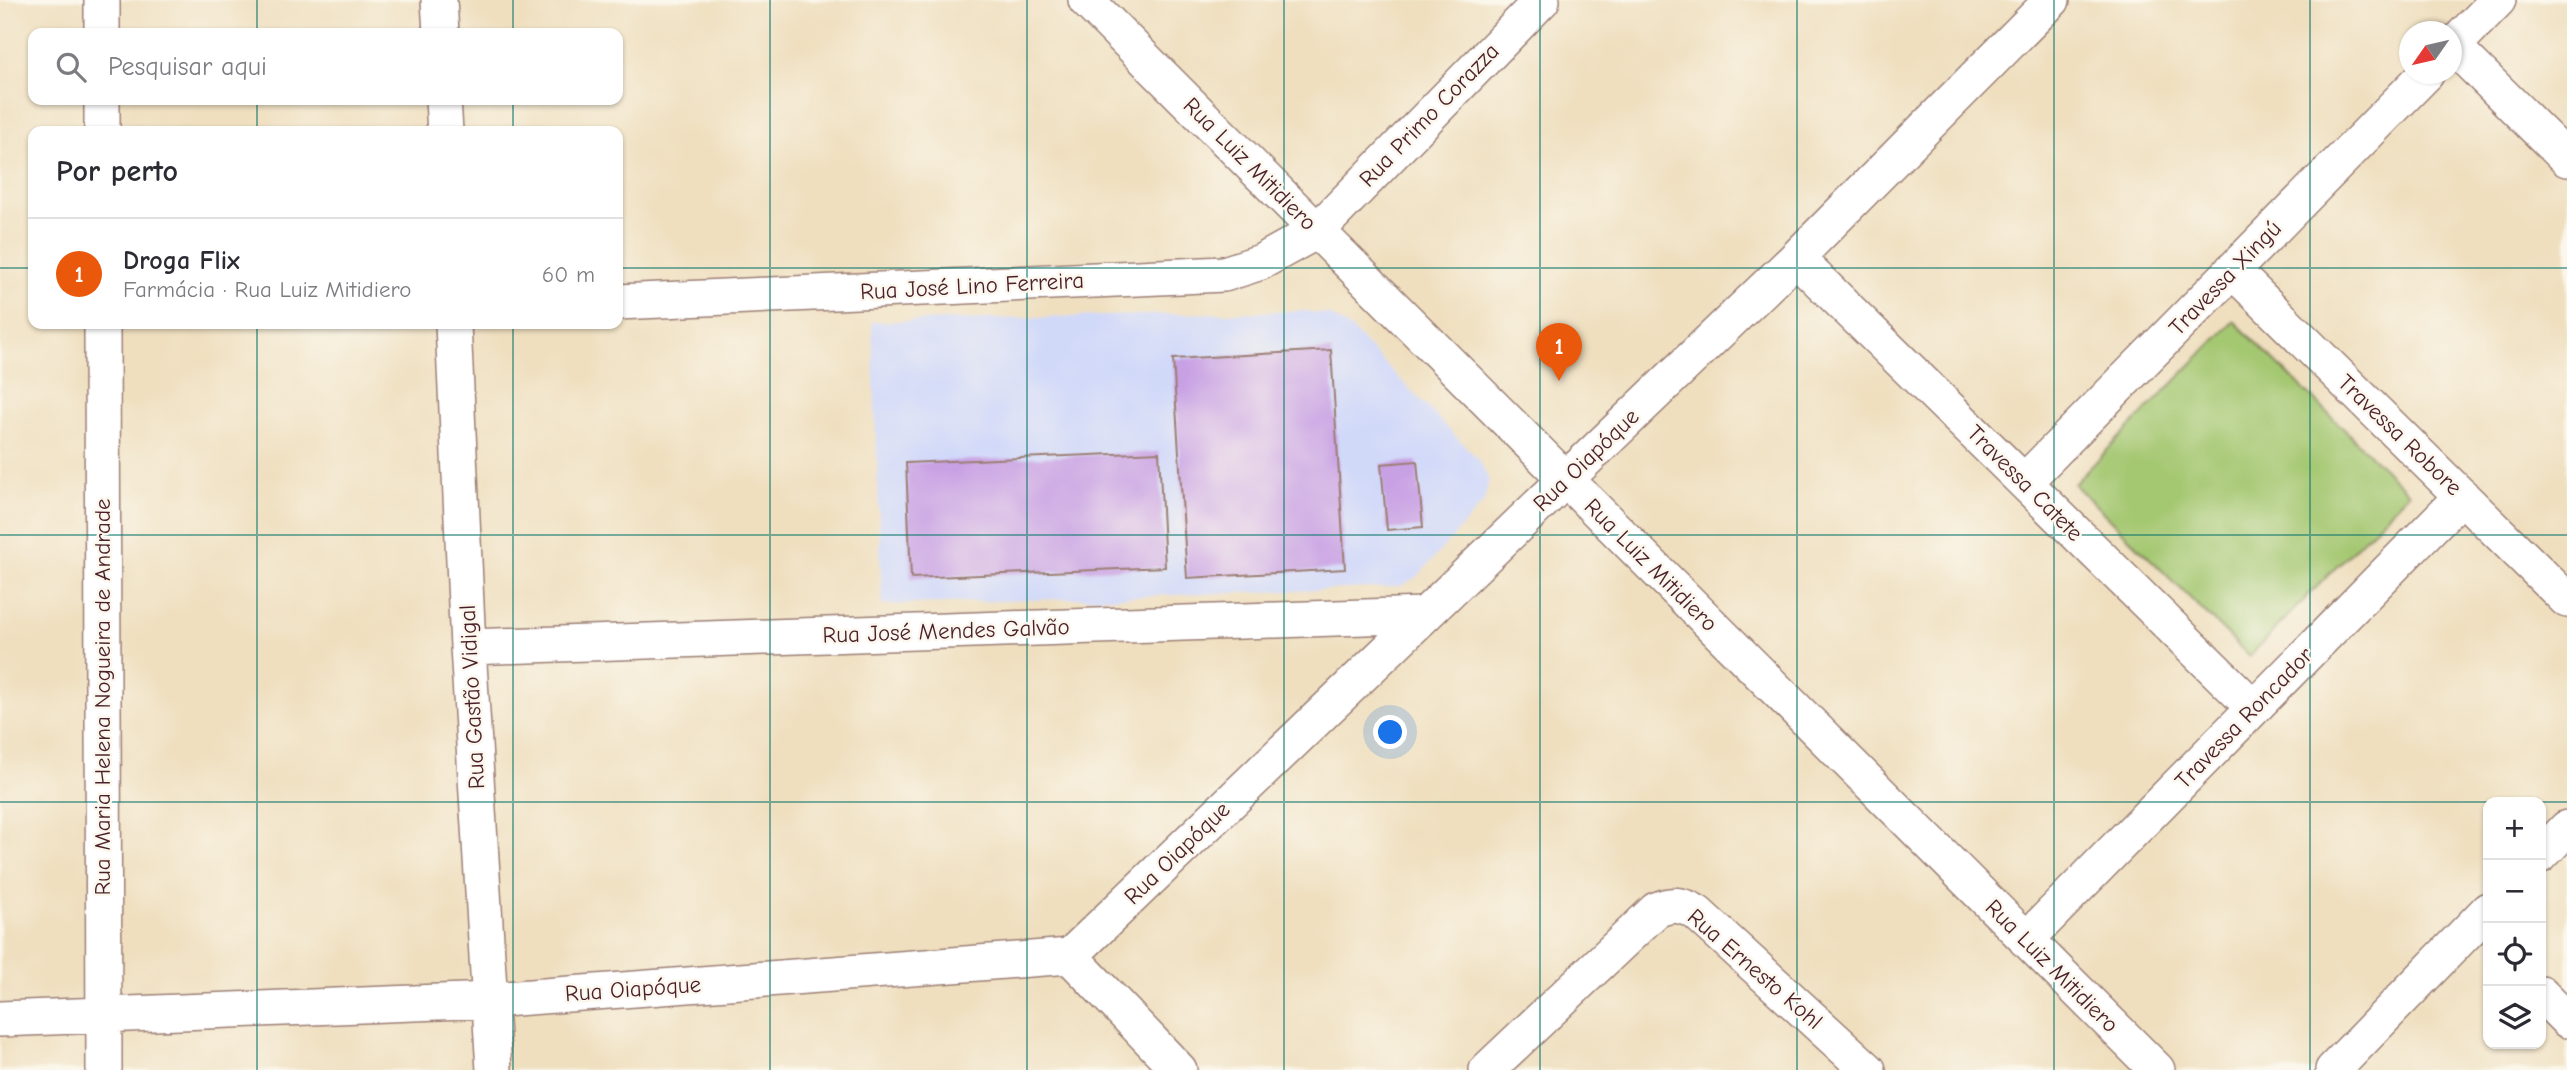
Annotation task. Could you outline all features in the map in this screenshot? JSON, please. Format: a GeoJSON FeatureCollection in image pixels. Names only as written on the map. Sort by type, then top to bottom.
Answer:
{"type":"FeatureCollection","features":[{"type":"Feature","properties":{"kind":"street"},"geometry":{"type":"LineString","coordinates":[[102,0],[102,28]]}},
{"type":"Feature","properties":{"kind":"street"},"geometry":{"type":"LineString","coordinates":[[439,0],[441,28]]}},
{"type":"Feature","properties":{"kind":"street","name":"Rua Luiz Mitidiero"},"geometry":{"type":"LineString","coordinates":[[1086,0],[2157,1070]]}},
{"type":"Feature","properties":{"kind":"street","name":"Rua Primo Corazza"},"geometry":{"type":"LineString","coordinates":[[1317,231],[1542,0]]}},
{"type":"Feature","properties":{"kind":"street","name":"Rua Oiapóque"},"geometry":{"type":"LineString","coordinates":[[0,1018],[491,1000],[1070,956],[1796,257],[2052,0]]}},
{"type":"Feature","properties":{"kind":"street"},"geometry":{"type":"LineString","coordinates":[[2462,36],[2498,0]]}},
{"type":"Feature","properties":{"kind":"street"},"geometry":{"type":"LineString","coordinates":[[2462,56],[2567,159]]}},
{"type":"Feature","properties":{"kind":"street","name":"Travessa Xingú"},"geometry":{"type":"LineString","coordinates":[[2024,482],[2416,84]]}},
{"type":"Feature","properties":{"kind":"street"},"geometry":{"type":"LineString","coordinates":[[102,105],[102,126]]}},
{"type":"Feature","properties":{"kind":"street"},"geometry":{"type":"LineString","coordinates":[[443,105],[445,126]]}},
{"type":"Feature","properties":{"kind":"street","name":"Rua José Lino Ferreira"},"geometry":{"type":"LineString","coordinates":[[623,302],[1224,274],[1261,262],[1317,231]]}},
{"type":"Feature","properties":{"kind":"street","name":"Travessa Catete"},"geometry":{"type":"LineString","coordinates":[[1796,257],[2254,708]]}},
{"type":"Feature","properties":{"kind":"street","name":"Travessa Robore"},"geometry":{"type":"LineString","coordinates":[[2232,270],[2567,600]]}},
{"type":"Feature","properties":{"kind":"street","name":"Rua Maria Helena Nogueira de Andrade"},"geometry":{"type":"LineString","coordinates":[[102,329],[104,1070]]}},
{"type":"Feature","properties":{"kind":"street","name":"Rua Gastão Vidigal"},"geometry":{"type":"LineString","coordinates":[[453,329],[468,647],[494,1070]]}},
{"type":"Feature","properties":{"kind":"street","name":"Travessa Roncador"},"geometry":{"type":"LineString","coordinates":[[2026,940],[2462,496]]}},
{"type":"Feature","properties":{"kind":"street","name":"Rua José Mendes Galvão"},"geometry":{"type":"LineString","coordinates":[[468,647],[1424,615]]}},
{"type":"Feature","properties":{"kind":"street"},"geometry":{"type":"LineString","coordinates":[[2546,850],[2567,828]]}},
{"type":"Feature","properties":{"kind":"street","name":"Rua Ernesto Kohl"},"geometry":{"type":"LineString","coordinates":[[1487,1070],[1656,910],[1669,904],[1684,906],[1697,913],[1868,1070]]}},
{"type":"Feature","properties":{"kind":"street"},"geometry":{"type":"LineString","coordinates":[[2333,1070],[2483,927]]}},
{"type":"Feature","properties":{"kind":"street"},"geometry":{"type":"LineString","coordinates":[[1070,956],[1179,1070]]}},
{"type":"Feature","properties":{"kind":"street"},"geometry":{"type":"LineString","coordinates":[[2546,999],[2567,1020]]}},
{"type":"Feature","properties":{"kind":"shaded area"},"geometry":{"type":"Polygon","coordinates":[[[1304,311],[1329,315],[1351,329],[1479,460],[1489,480],[1484,502],[1418,576],[1401,586],[1378,588],[882,605],[872,322],[1304,311]]]}},
{"type":"Feature","properties":{"kind":"green space"},"geometry":{"type":"Polygon","coordinates":[[[2234,321],[2409,493],[2249,656],[2074,484],[2234,321]]]}},
{"type":"Feature","properties":{"kind":"building"},"geometry":{"type":"Polygon","coordinates":[[[1331,350],[1345,569],[1187,578],[1173,359],[1331,350]]]}},
{"type":"Feature","properties":{"kind":"building"},"geometry":{"type":"Polygon","coordinates":[[[1159,452],[1165,567],[911,578],[906,463],[1159,452]]]}},
{"type":"Feature","properties":{"kind":"building"},"geometry":{"type":"Polygon","coordinates":[[[1417,461],[1423,527],[1387,530],[1381,464],[1417,461]]]}},
{"type":"Feature","properties":{"kind":"place","name":"Droga Flix"},"geometry":{"type":"Point","coordinates":[1559,381]}}]}
